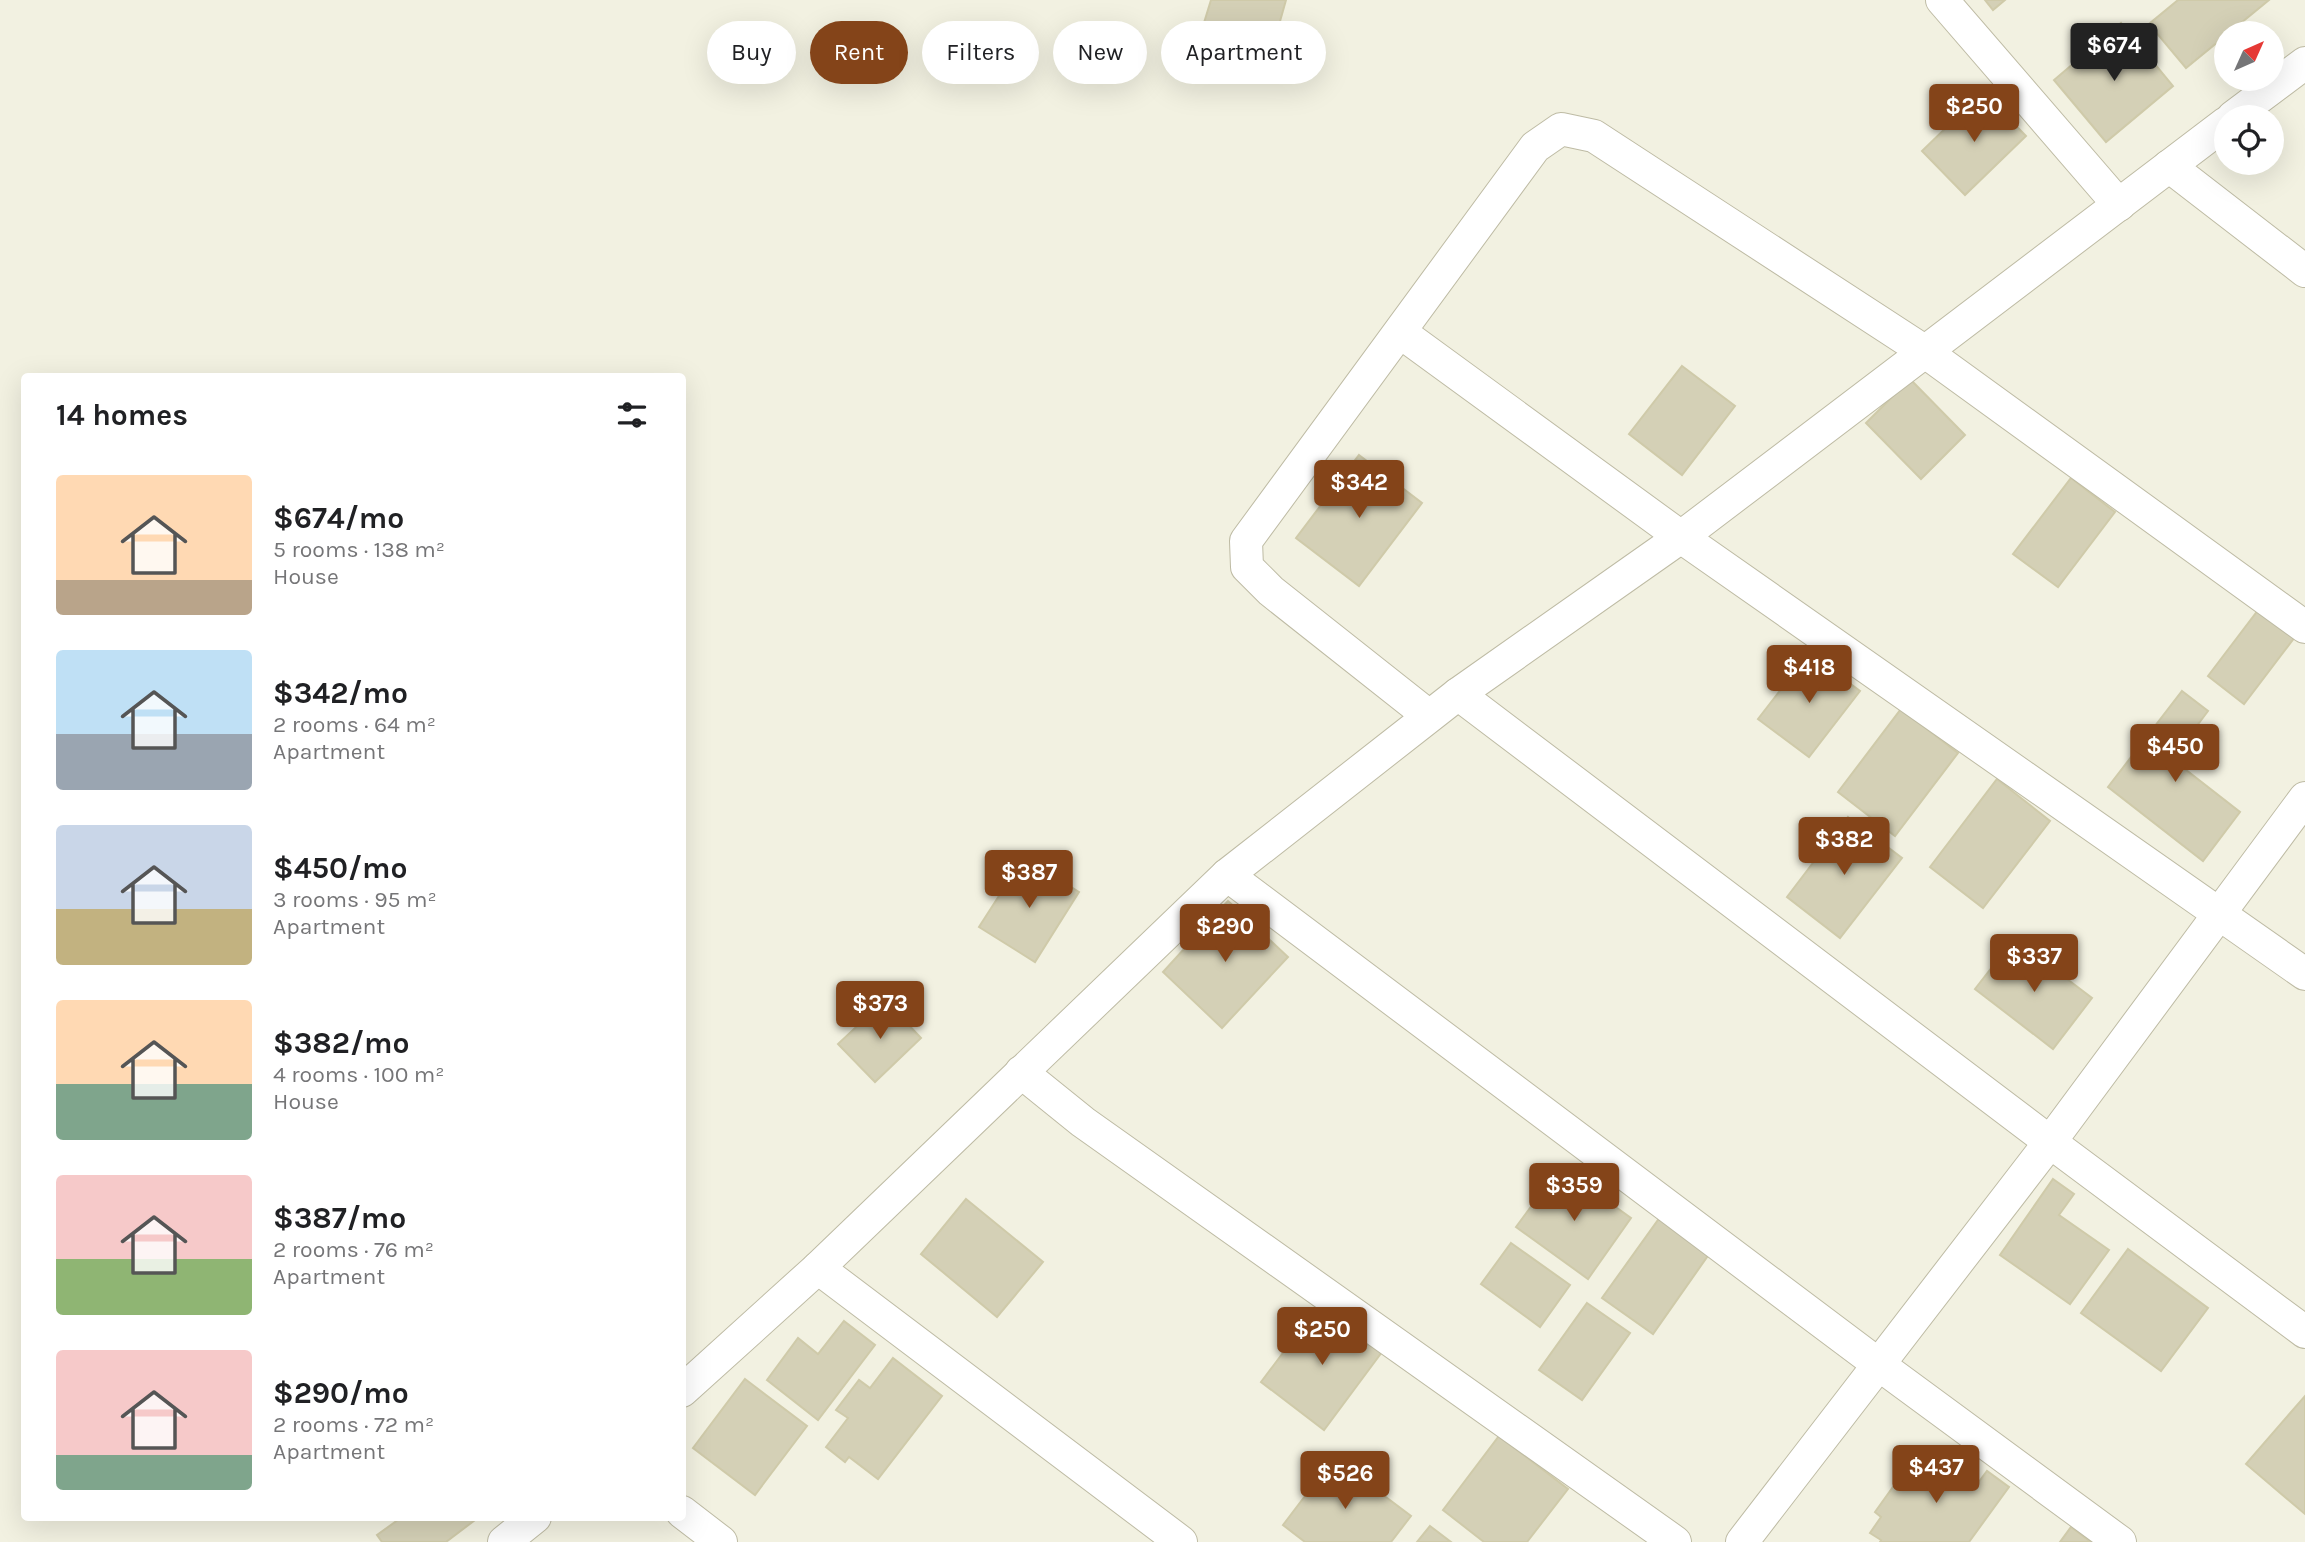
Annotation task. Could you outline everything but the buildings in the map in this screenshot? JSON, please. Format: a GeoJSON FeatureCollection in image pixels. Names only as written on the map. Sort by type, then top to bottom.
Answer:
{"type":"FeatureCollection","features":[{"type":"Feature","properties":{"kind":"street"},"geometry":{"type":"LineString","coordinates":[[1942,0],[2119,205]]}},
{"type":"Feature","properties":{"kind":"street"},"geometry":{"type":"LineString","coordinates":[[2250,105],[2305,63]]}},
{"type":"Feature","properties":{"kind":"street"},"geometry":{"type":"LineString","coordinates":[[1429,716],[1271,591],[1247,567],[1247,541],[1535,147],[1561,129],[1594,136],[1924,351],[2305,627]]}},
{"type":"Feature","properties":{"kind":"street"},"geometry":{"type":"LineString","coordinates":[[686,1387],[818,1268],[1227,875],[1458,694],[1681,537],[2214,132]]}},
{"type":"Feature","properties":{"kind":"street"},"geometry":{"type":"LineString","coordinates":[[2169,166],[2305,271]]}},
{"type":"Feature","properties":{"kind":"street"},"geometry":{"type":"LineString","coordinates":[[1400,332],[1681,537],[2305,974]]}},
{"type":"Feature","properties":{"kind":"street"},"geometry":{"type":"LineString","coordinates":[[1458,694],[2305,1332]]}},
{"type":"Feature","properties":{"kind":"street"},"geometry":{"type":"LineString","coordinates":[[1742,1542],[2050,1142],[2305,798]]}},
{"type":"Feature","properties":{"kind":"street"},"geometry":{"type":"LineString","coordinates":[[1227,875],[1878,1364],[2120,1542]]}},
{"type":"Feature","properties":{"kind":"street"},"geometry":{"type":"LineString","coordinates":[[1021,1073],[1083,1122],[1675,1542]]}},
{"type":"Feature","properties":{"kind":"street"},"geometry":{"type":"LineString","coordinates":[[818,1268],[1181,1542]]}},
{"type":"Feature","properties":{"kind":"street"},"geometry":{"type":"LineString","coordinates":[[686,1515],[721,1542]]}},
{"type":"Feature","properties":{"kind":"street"},"geometry":{"type":"LineString","coordinates":[[504,1542],[530,1521]]}}]}
